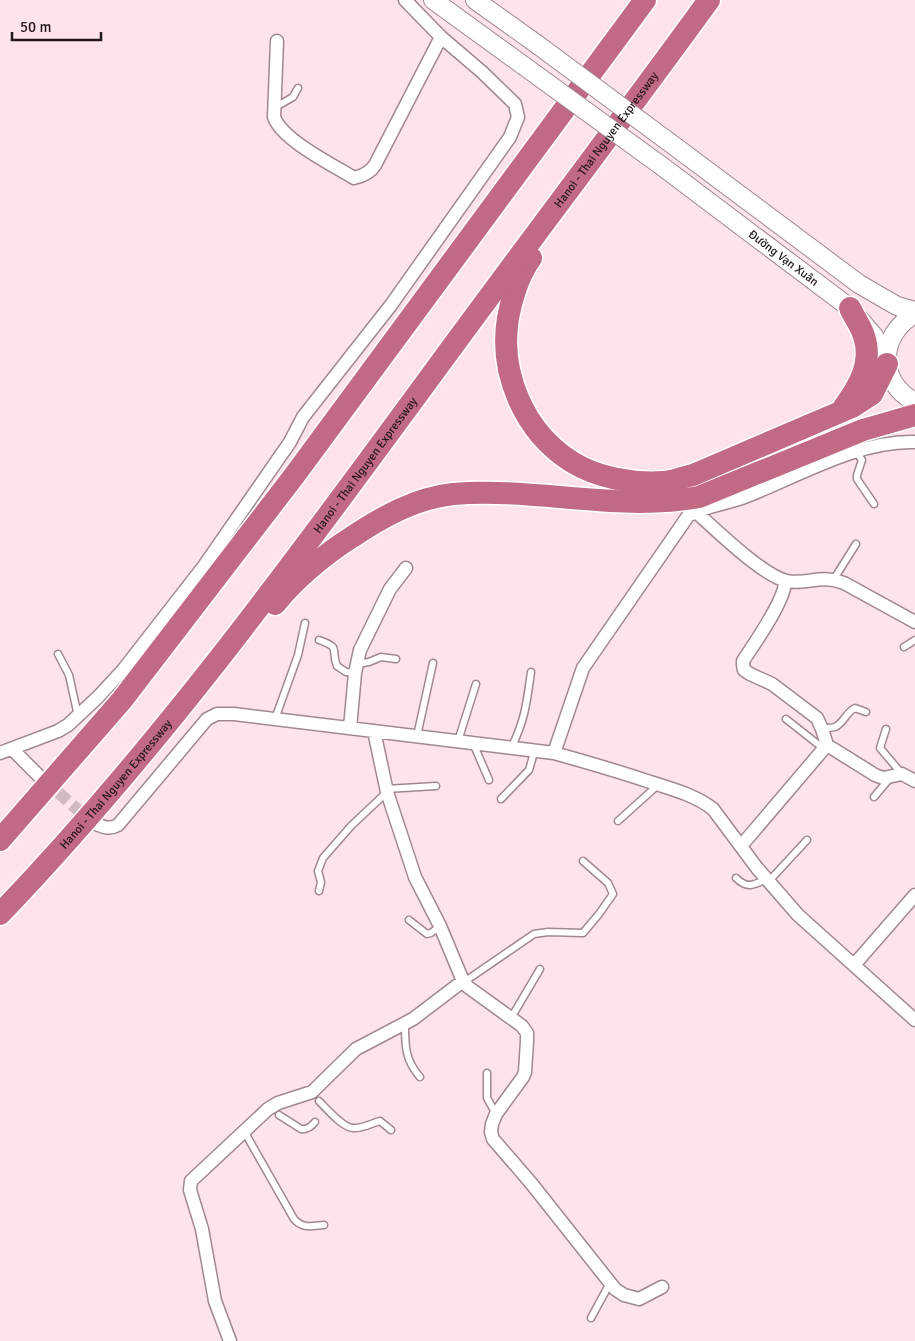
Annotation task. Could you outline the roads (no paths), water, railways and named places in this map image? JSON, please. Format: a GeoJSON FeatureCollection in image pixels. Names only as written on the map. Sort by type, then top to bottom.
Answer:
{"type":"FeatureCollection","features":[{"type":"Feature","properties":{"kind":"highway"},"geometry":{"type":"LineString","coordinates":[[311,453],[346,386],[631,0]]}},
{"type":"Feature","properties":{"kind":"highway"},"geometry":{"type":"LineString","coordinates":[[0,840],[122,700],[311,453],[645,0]]}},
{"type":"Feature","properties":{"kind":"highway","name":"Hanoi - Thai Nguyen Expressway"},"geometry":{"type":"LineString","coordinates":[[0,914],[38,874],[162,732],[334,508],[537,230],[634,103],[709,0]]}},
{"type":"Feature","properties":{"kind":"highway"},"geometry":{"type":"LineString","coordinates":[[714,0],[643,109],[527,263],[516,287],[506,330],[508,365],[514,390],[523,410],[535,428],[554,448],[572,462],[615,478],[638,482],[665,482],[693,475],[852,407],[872,394],[887,364]]}},
{"type":"Feature","properties":{"kind":"highway"},"geometry":{"type":"LineString","coordinates":[[840,412],[858,388],[864,374],[867,354],[864,335],[850,308]]}},
{"type":"Feature","properties":{"kind":"highway"},"geometry":{"type":"LineString","coordinates":[[162,732],[222,672],[278,600],[314,565],[341,544],[391,513],[424,501],[452,494],[516,494],[640,503],[700,497],[863,430],[915,415]]}},
{"type":"Feature","properties":{"kind":"highway"},"geometry":{"type":"LineString","coordinates":[[863,430],[915,426]]}},
{"type":"Feature","properties":{"kind":"main road","name":"Đường Vạn Xuân"},"geometry":{"type":"LineString","coordinates":[[432,0],[663,167],[850,308],[874,336],[892,380],[901,393],[915,402]]}},
{"type":"Feature","properties":{"kind":"main road","name":"Đường Vạn Xuân"},"geometry":{"type":"LineString","coordinates":[[475,0],[859,284],[897,306],[915,313]]}},
{"type":"Feature","properties":{"kind":"main road"},"geometry":{"type":"LineString","coordinates":[[887,364],[888,348],[893,333],[904,320],[915,313]]}},
{"type":"Feature","properties":{"kind":"street"},"geometry":{"type":"LineString","coordinates":[[6,751],[58,730],[78,716],[123,670],[204,566],[290,442],[302,417],[390,305],[510,137],[518,117],[515,104],[482,72],[441,37],[404,0]]}},
{"type":"Feature","properties":{"kind":"street"},"geometry":{"type":"LineString","coordinates":[[278,41],[274,108],[276,122],[291,138],[354,178],[371,171],[441,37]]}},
{"type":"Feature","properties":{"kind":"street"},"geometry":{"type":"LineString","coordinates":[[554,753],[582,668],[688,516],[696,511],[742,498],[856,452],[880,445],[915,442]]}},
{"type":"Feature","properties":{"kind":"street"},"geometry":{"type":"LineString","coordinates":[[696,511],[760,567],[785,580],[790,582],[825,578],[834,579],[915,622]]}},
{"type":"Feature","properties":{"kind":"street"},"geometry":{"type":"LineString","coordinates":[[350,728],[356,669],[360,650],[390,589],[406,568]]}},
{"type":"Feature","properties":{"kind":"street"},"geometry":{"type":"LineString","coordinates":[[741,846],[825,747],[822,729],[816,718],[769,682],[744,670],[742,665],[776,607],[784,591],[785,580]]}},
{"type":"Feature","properties":{"kind":"street"},"geometry":{"type":"LineString","coordinates":[[94,823],[111,829],[118,825],[211,715],[234,714],[554,753],[683,792],[709,806],[798,915],[915,1020]]}},
{"type":"Feature","properties":{"kind":"street"},"geometry":{"type":"LineString","coordinates":[[374,731],[387,791],[415,877],[440,926],[464,982],[468,987],[522,1026],[527,1032],[528,1041],[523,1077],[496,1114],[491,1132],[494,1139],[615,1289],[624,1295],[639,1299],[662,1287]]}},
{"type":"Feature","properties":{"kind":"street"},"geometry":{"type":"LineString","coordinates":[[825,747],[875,775],[883,778],[896,775],[915,781]]}},
{"type":"Feature","properties":{"kind":"street"},"geometry":{"type":"LineString","coordinates":[[6,751],[41,778]]}},
{"type":"Feature","properties":{"kind":"street"},"geometry":{"type":"LineString","coordinates":[[854,965],[915,895]]}},
{"type":"Feature","properties":{"kind":"street"},"geometry":{"type":"LineString","coordinates":[[230,1341],[215,1301],[202,1229],[190,1181],[244,1131],[276,1111],[278,1103],[316,1096],[356,1049],[405,1024],[464,982]]}},
{"type":"Feature","properties":{"kind":"lane"},"geometry":{"type":"LineString","coordinates":[[274,108],[293,97],[298,88]]}},
{"type":"Feature","properties":{"kind":"lane"},"geometry":{"type":"LineString","coordinates":[[856,452],[862,460],[857,479],[874,504]]}},
{"type":"Feature","properties":{"kind":"lane"},"geometry":{"type":"LineString","coordinates":[[834,579],[856,544]]}},
{"type":"Feature","properties":{"kind":"lane"},"geometry":{"type":"LineString","coordinates":[[275,719],[298,656],[305,623]]}},
{"type":"Feature","properties":{"kind":"lane"},"geometry":{"type":"LineString","coordinates":[[319,640],[333,647],[337,666],[346,672],[381,657],[396,659]]}},
{"type":"Feature","properties":{"kind":"lane"},"geometry":{"type":"LineString","coordinates":[[904,647],[915,640]]}},
{"type":"Feature","properties":{"kind":"lane"},"geometry":{"type":"LineString","coordinates":[[58,654],[69,675],[78,716]]}},
{"type":"Feature","properties":{"kind":"lane"},"geometry":{"type":"LineString","coordinates":[[417,736],[433,663]]}},
{"type":"Feature","properties":{"kind":"lane"},"geometry":{"type":"LineString","coordinates":[[511,748],[522,726],[527,707],[531,672]]}},
{"type":"Feature","properties":{"kind":"lane"},"geometry":{"type":"LineString","coordinates":[[458,741],[476,684]]}},
{"type":"Feature","properties":{"kind":"lane"},"geometry":{"type":"LineString","coordinates":[[822,729],[835,727],[849,710],[855,708],[866,712]]}},
{"type":"Feature","properties":{"kind":"lane"},"geometry":{"type":"LineString","coordinates":[[786,719],[825,747]]}},
{"type":"Feature","properties":{"kind":"lane"},"geometry":{"type":"LineString","coordinates":[[874,797],[896,775],[880,748],[886,729]]}},
{"type":"Feature","properties":{"kind":"lane"},"geometry":{"type":"LineString","coordinates":[[473,743],[489,780]]}},
{"type":"Feature","properties":{"kind":"lane"},"geometry":{"type":"LineString","coordinates":[[501,799],[529,770],[533,756],[537,751]]}},
{"type":"Feature","properties":{"kind":"lane"},"geometry":{"type":"LineString","coordinates":[[618,821],[659,785]]}},
{"type":"Feature","properties":{"kind":"lane"},"geometry":{"type":"LineString","coordinates":[[318,891],[321,882],[318,871],[323,858],[351,826],[387,791],[436,786]]}},
{"type":"Feature","properties":{"kind":"lane"},"geometry":{"type":"LineString","coordinates":[[736,878],[741,884],[748,886],[768,880],[808,840]]}},
{"type":"Feature","properties":{"kind":"lane"},"geometry":{"type":"LineString","coordinates":[[464,982],[534,934],[548,932],[582,933],[613,894],[608,882],[583,861]]}},
{"type":"Feature","properties":{"kind":"lane"},"geometry":{"type":"LineString","coordinates":[[410,920],[428,934],[431,934],[440,926]]}},
{"type":"Feature","properties":{"kind":"lane"},"geometry":{"type":"LineString","coordinates":[[511,1018],[540,969]]}},
{"type":"Feature","properties":{"kind":"lane"},"geometry":{"type":"LineString","coordinates":[[405,1024],[407,1058],[420,1078]]}},
{"type":"Feature","properties":{"kind":"lane"},"geometry":{"type":"LineString","coordinates":[[488,1073],[487,1098],[496,1114]]}},
{"type":"Feature","properties":{"kind":"lane"},"geometry":{"type":"LineString","coordinates":[[316,1096],[345,1125],[351,1128],[380,1121],[391,1130]]}},
{"type":"Feature","properties":{"kind":"lane"},"geometry":{"type":"LineString","coordinates":[[276,1111],[301,1129],[310,1128],[315,1122]]}},
{"type":"Feature","properties":{"kind":"lane"},"geometry":{"type":"LineString","coordinates":[[244,1131],[294,1219],[301,1226],[324,1225]]}},
{"type":"Feature","properties":{"kind":"lane"},"geometry":{"type":"LineString","coordinates":[[591,1318],[610,1282]]}},
{"type":"Feature","properties":{"kind":"tunnel"},"geometry":{"type":"LineString","coordinates":[[45,781],[92,822]]}}]}
